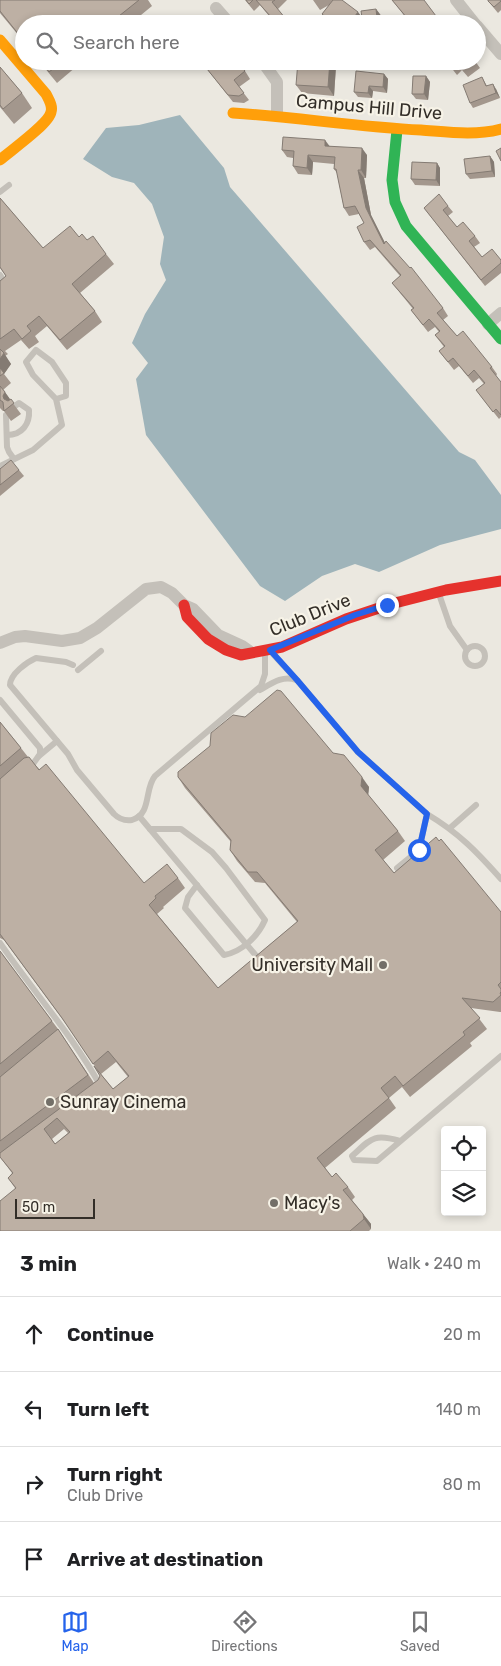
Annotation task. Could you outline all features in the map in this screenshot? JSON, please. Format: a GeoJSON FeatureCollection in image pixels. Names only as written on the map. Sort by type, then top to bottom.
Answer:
{"type":"FeatureCollection","features":[{"type":"Feature","properties":{"kind":"street"},"geometry":{"type":"LineString","coordinates":[[456,0],[468,15]]}},
{"type":"Feature","properties":{"kind":"street"},"geometry":{"type":"LineString","coordinates":[[216,8],[222,15]]}},
{"type":"Feature","properties":{"kind":"street"},"geometry":{"type":"LineString","coordinates":[[486,37],[501,54]]}},
{"type":"Feature","properties":{"kind":"street"},"geometry":{"type":"LineString","coordinates":[[0,40],[15,58]]}},
{"type":"Feature","properties":{"kind":"street"},"geometry":{"type":"LineString","coordinates":[[0,160],[48,120],[52,112],[51,102],[46,94],[26,70]]}},
{"type":"Feature","properties":{"kind":"street"},"geometry":{"type":"LineString","coordinates":[[268,70],[277,82],[277,116]]}},
{"type":"Feature","properties":{"kind":"street","name":"Campus Hill Drive"},"geometry":{"type":"LineString","coordinates":[[233,113],[277,116],[398,130],[484,134],[501,129]]}},
{"type":"Feature","properties":{"kind":"street"},"geometry":{"type":"LineString","coordinates":[[398,130],[392,180],[395,202],[406,226],[501,339]]}},
{"type":"Feature","properties":{"kind":"street"},"geometry":{"type":"LineString","coordinates":[[488,324],[501,314]]}},
{"type":"Feature","properties":{"kind":"street","name":"Club Drive"},"geometry":{"type":"LineString","coordinates":[[0,643],[15,637],[25,636],[62,641],[80,638],[97,628],[141,592],[153,587],[167,589],[184,605],[192,609],[218,635],[249,651],[267,651],[363,613],[438,592],[501,581]]}},
{"type":"Feature","properties":{"kind":"lane"},"geometry":{"type":"LineString","coordinates":[[0,192],[9,184]]}},
{"type":"Feature","properties":{"kind":"lane"},"geometry":{"type":"LineString","coordinates":[[0,274],[3,280],[0,289]]}},
{"type":"Feature","properties":{"kind":"lane"},"geometry":{"type":"LineString","coordinates":[[0,466],[33,450],[62,425],[56,399],[33,375],[26,362],[36,350],[52,362],[66,383],[66,396],[56,399]]}},
{"type":"Feature","properties":{"kind":"lane"},"geometry":{"type":"LineString","coordinates":[[7,434],[13,435],[24,429],[30,419],[29,410],[19,403],[15,406]]}},
{"type":"Feature","properties":{"kind":"lane"},"geometry":{"type":"LineString","coordinates":[[6,415],[8,452],[14,459]]}},
{"type":"Feature","properties":{"kind":"lane"},"geometry":{"type":"LineString","coordinates":[[438,592],[450,626],[468,650]]}},
{"type":"Feature","properties":{"kind":"lane"},"geometry":{"type":"LineString","coordinates":[[101,651],[76,668],[66,662],[36,658],[13,676],[10,681],[12,688],[57,741],[82,776],[114,814],[125,820],[139,816],[145,808],[150,784],[155,776],[256,692],[261,686],[265,674],[267,651]]}},
{"type":"Feature","properties":{"kind":"lane"},"geometry":{"type":"LineString","coordinates":[[267,651],[297,680],[358,752],[427,814],[450,828],[476,851],[501,879]]}},
{"type":"Feature","properties":{"kind":"lane"},"geometry":{"type":"LineString","coordinates":[[256,692],[278,680],[289,677],[297,680]]}},
{"type":"Feature","properties":{"kind":"lane"},"geometry":{"type":"LineString","coordinates":[[0,700],[40,748],[40,754],[31,765],[57,741]]}},
{"type":"Feature","properties":{"kind":"lane"},"geometry":{"type":"LineString","coordinates":[[450,828],[476,805]]}},
{"type":"Feature","properties":{"kind":"lane"},"geometry":{"type":"LineString","coordinates":[[397,868],[419,850],[427,814]]}},
{"type":"Feature","properties":{"kind":"lane"},"geometry":{"type":"LineString","coordinates":[[139,816],[246,944],[256,960],[265,953]]}},
{"type":"Feature","properties":{"kind":"lane"},"geometry":{"type":"LineString","coordinates":[[150,829],[181,829],[212,852],[265,920],[260,931],[234,953],[224,955],[185,908],[188,897],[197,885]]}},
{"type":"Feature","properties":{"kind":"lane"},"geometry":{"type":"LineString","coordinates":[[0,943],[85,1058],[102,1087],[96,1092]]}},
{"type":"Feature","properties":{"kind":"lane"},"geometry":{"type":"LineString","coordinates":[[58,1039],[65,1032]]}},
{"type":"Feature","properties":{"kind":"lane"},"geometry":{"type":"LineString","coordinates":[[400,1141],[387,1138],[373,1138],[352,1156],[354,1160],[376,1161],[400,1141],[501,1056]]}},
{"type":"Feature","properties":{"kind":"water"},"geometry":{"type":"Polygon","coordinates":[[[180,115],[224,168],[230,187],[459,452],[475,460],[501,495],[501,529],[440,545],[379,572],[355,564],[322,576],[285,601],[260,586],[146,435],[136,379],[148,363],[132,343],[145,314],[166,280],[160,264],[164,237],[152,204],[134,183],[112,177],[83,159],[106,128],[139,125],[180,115]]]}},
{"type":"Feature","properties":{"kind":"building"},"geometry":{"type":"Polygon","coordinates":[[[0,0],[139,0],[120,15],[15,15],[15,30],[0,11],[0,0]]]}},
{"type":"Feature","properties":{"kind":"building"},"geometry":{"type":"Polygon","coordinates":[[[256,0],[275,0],[272,2],[283,15],[269,15],[256,0]]]}},
{"type":"Feature","properties":{"kind":"building"},"geometry":{"type":"Polygon","coordinates":[[[333,0],[342,0],[358,12],[356,15],[322,14],[333,0]]]}},
{"type":"Feature","properties":{"kind":"building"},"geometry":{"type":"Polygon","coordinates":[[[392,0],[424,0],[435,15],[404,15],[392,0]]]}},
{"type":"Feature","properties":{"kind":"building"},"geometry":{"type":"Polygon","coordinates":[[[488,0],[501,0],[501,1],[494,7],[488,0]]]}},
{"type":"Feature","properties":{"kind":"building"},"geometry":{"type":"Polygon","coordinates":[[[376,9],[377,15],[362,15],[361,11],[376,9]]]}},
{"type":"Feature","properties":{"kind":"building"},"geometry":{"type":"Polygon","coordinates":[[[0,67],[22,93],[3,109],[0,105],[0,67]]]}},
{"type":"Feature","properties":{"kind":"building"},"geometry":{"type":"Polygon","coordinates":[[[208,70],[244,70],[234,80],[244,93],[239,96],[228,95],[208,70]]]}},
{"type":"Feature","properties":{"kind":"building"},"geometry":{"type":"Polygon","coordinates":[[[297,70],[329,70],[328,87],[296,85],[297,70]]]}},
{"type":"Feature","properties":{"kind":"building"},"geometry":{"type":"Polygon","coordinates":[[[356,71],[384,74],[383,87],[369,86],[368,93],[354,92],[356,71]]]}},
{"type":"Feature","properties":{"kind":"building"},"geometry":{"type":"Polygon","coordinates":[[[413,76],[426,76],[424,94],[412,94],[413,76]]]}},
{"type":"Feature","properties":{"kind":"building"},"geometry":{"type":"Polygon","coordinates":[[[482,77],[486,86],[493,84],[496,93],[470,103],[463,85],[482,77]]]}},
{"type":"Feature","properties":{"kind":"building"},"geometry":{"type":"Polygon","coordinates":[[[283,137],[325,140],[325,146],[362,148],[361,170],[358,170],[366,208],[384,244],[386,241],[411,267],[443,308],[437,313],[457,336],[463,331],[492,367],[490,368],[501,382],[501,415],[496,409],[493,412],[476,390],[485,383],[474,370],[468,376],[453,358],[448,362],[439,351],[445,346],[435,335],[440,331],[429,319],[423,325],[411,310],[414,308],[392,283],[401,275],[370,240],[364,242],[357,227],[364,223],[355,206],[344,208],[336,169],[334,169],[335,157],[308,155],[307,168],[293,166],[294,151],[282,150],[283,137]]]}},
{"type":"Feature","properties":{"kind":"building"},"geometry":{"type":"Polygon","coordinates":[[[501,148],[501,161],[496,151],[501,148]]]}},
{"type":"Feature","properties":{"kind":"building"},"geometry":{"type":"Polygon","coordinates":[[[490,156],[492,171],[466,174],[464,159],[490,156]]]}},
{"type":"Feature","properties":{"kind":"building"},"geometry":{"type":"Polygon","coordinates":[[[412,162],[437,163],[436,180],[411,179],[412,162]]]}},
{"type":"Feature","properties":{"kind":"building"},"geometry":{"type":"Polygon","coordinates":[[[439,194],[448,206],[443,210],[457,227],[463,222],[475,236],[469,241],[482,257],[492,249],[501,260],[501,263],[481,280],[424,208],[439,194]]]}},
{"type":"Feature","properties":{"kind":"building"},"geometry":{"type":"Polygon","coordinates":[[[0,198],[43,248],[70,226],[79,237],[82,234],[87,240],[93,236],[106,254],[72,284],[95,311],[60,340],[39,316],[27,326],[31,331],[22,339],[14,329],[0,339],[0,281],[6,276],[0,267],[0,198]]]}},
{"type":"Feature","properties":{"kind":"building"},"geometry":{"type":"Polygon","coordinates":[[[0,349],[4,353],[0,359],[0,349]]]}},
{"type":"Feature","properties":{"kind":"building"},"geometry":{"type":"Polygon","coordinates":[[[0,368],[4,373],[0,376],[0,368]]]}},
{"type":"Feature","properties":{"kind":"building"},"geometry":{"type":"Polygon","coordinates":[[[0,386],[5,392],[4,399],[8,401],[11,399],[14,403],[4,411],[3,402],[0,400],[0,386]]]}},
{"type":"Feature","properties":{"kind":"building"},"geometry":{"type":"Polygon","coordinates":[[[11,460],[19,470],[0,485],[0,469],[11,460]]]}},
{"type":"Feature","properties":{"kind":"building","name":"University Mall"},"geometry":{"type":"Polygon","coordinates":[[[277,690],[281,691],[333,753],[344,755],[362,777],[361,786],[398,831],[375,850],[394,873],[436,837],[439,841],[441,839],[501,912],[501,982],[498,985],[501,989],[501,995],[493,1002],[462,998],[480,1018],[463,1032],[465,1035],[403,1086],[395,1076],[381,1088],[389,1098],[317,1158],[332,1177],[336,1173],[348,1187],[343,1190],[363,1214],[364,1219],[350,1231],[0,1231],[0,1201],[16,1188],[8,1178],[13,1173],[0,1157],[0,1153],[98,1080],[100,1076],[94,1066],[113,1089],[129,1076],[108,1051],[93,1064],[62,1018],[0,934],[0,779],[24,758],[29,757],[39,770],[46,764],[144,883],[167,864],[178,878],[155,896],[156,898],[149,905],[218,988],[298,921],[257,872],[248,872],[230,850],[231,840],[178,777],[178,772],[210,746],[211,733],[233,715],[245,717],[277,690]],[[57,1118],[44,1129],[55,1144],[70,1132],[57,1118]]]}},
{"type":"Feature","properties":{"kind":"building"},"geometry":{"type":"Polygon","coordinates":[[[0,722],[21,748],[0,766],[0,722]]]}},
{"type":"Feature","properties":{"kind":"building"},"geometry":{"type":"Polygon","coordinates":[[[0,951],[52,1021],[0,1064],[0,951]]]}},
{"type":"Feature","properties":{"kind":"building"},"geometry":{"type":"Polygon","coordinates":[[[58,1029],[88,1075],[0,1141],[0,1077],[58,1029]]]}},
{"type":"Feature","properties":{"kind":"traffic: fast"},"geometry":{"type":"LineString","coordinates":[[397,130],[392,180],[395,202],[406,226],[501,339]]}},
{"type":"Feature","properties":{"kind":"traffic: slow"},"geometry":{"type":"LineString","coordinates":[[0,40],[15,58]]}},
{"type":"Feature","properties":{"kind":"traffic: slow"},"geometry":{"type":"LineString","coordinates":[[0,160],[44,123],[51,112],[46,94],[26,70]]}},
{"type":"Feature","properties":{"kind":"traffic: slow"},"geometry":{"type":"LineString","coordinates":[[233,113],[374,127],[451,132],[471,133],[501,129]]}},
{"type":"Feature","properties":{"kind":"traffic: jam"},"geometry":{"type":"LineString","coordinates":[[184,605],[187,617],[208,639],[226,650],[241,655],[282,647],[346,619],[391,604],[446,590],[501,581]]}},
{"type":"Feature","properties":{"kind":"place","name":"University Mall"},"geometry":{"type":"Point","coordinates":[383,965]}},
{"type":"Feature","properties":{"kind":"place","name":"Sunray Cinema"},"geometry":{"type":"Point","coordinates":[50,1102]}},
{"type":"Feature","properties":{"kind":"place","name":"Macy's"},"geometry":{"type":"Point","coordinates":[274,1203]}},
{"type":"Feature","properties":{"kind":"route"},"geometry":{"type":"LineString","coordinates":[[387,605],[355,615],[270,650],[358,752],[427,814],[419,850]]}}]}
